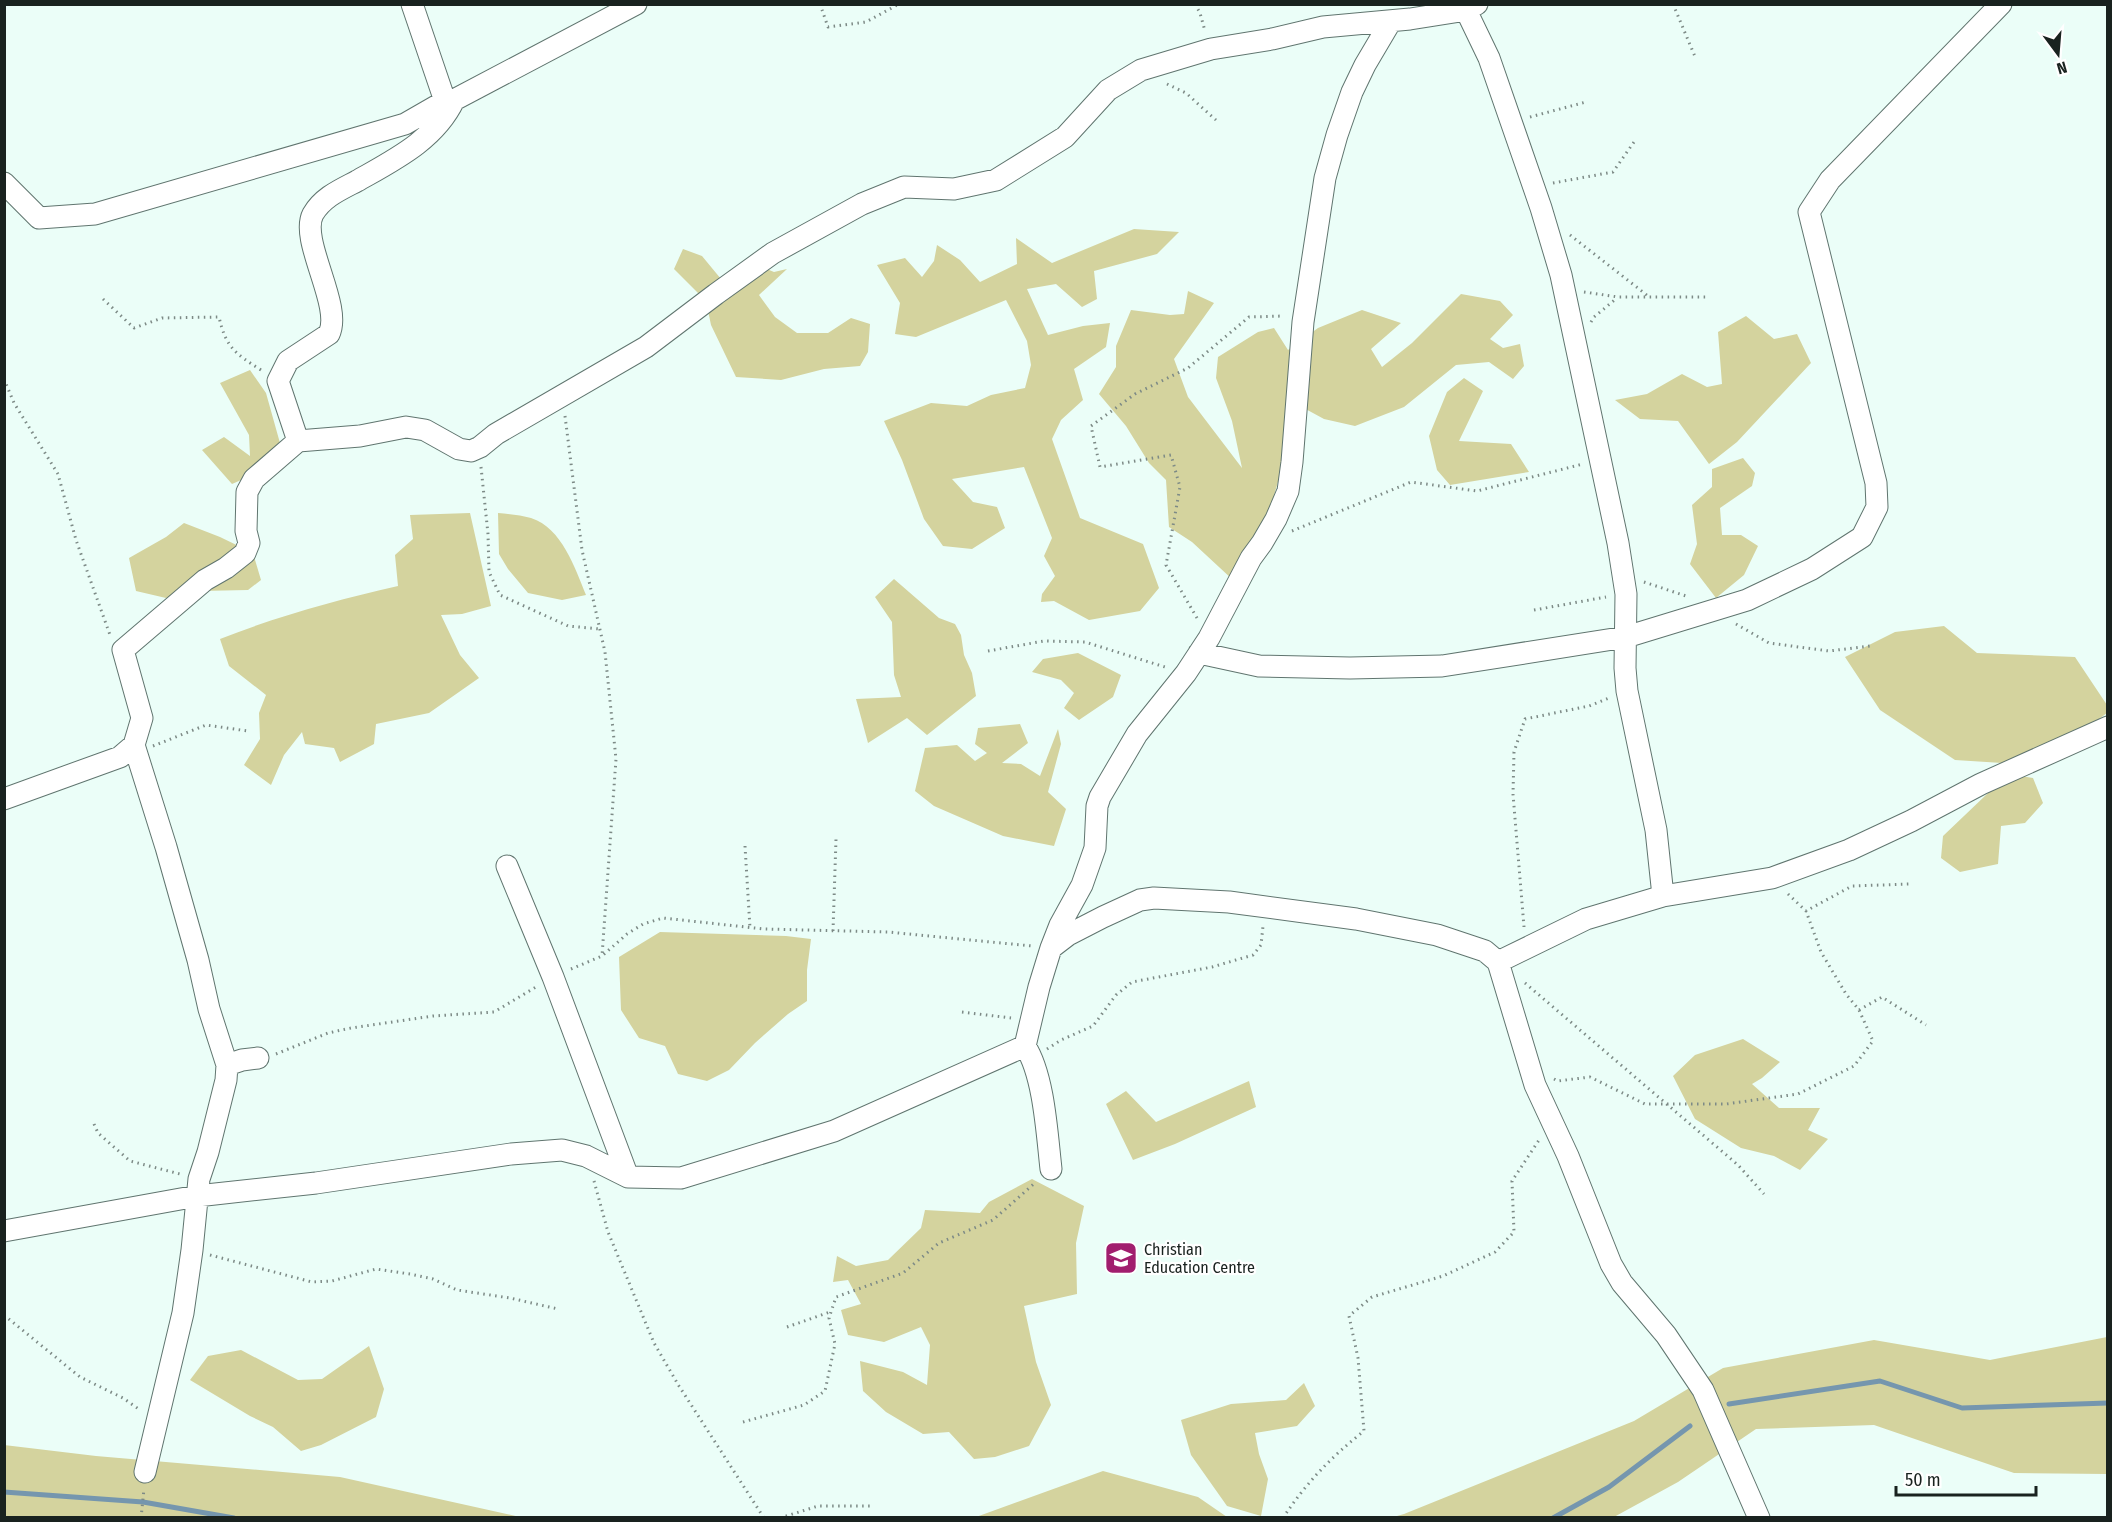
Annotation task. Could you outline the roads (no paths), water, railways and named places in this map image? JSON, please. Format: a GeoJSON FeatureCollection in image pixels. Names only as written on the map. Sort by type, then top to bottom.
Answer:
{"type":"FeatureCollection","features":[{"type":"Feature","properties":{"kind":"street"},"geometry":{"type":"LineString","coordinates":[[4,183],[39,218],[95,214],[405,124],[445,101],[412,4]]}},
{"type":"Feature","properties":{"kind":"street"},"geometry":{"type":"LineString","coordinates":[[298,441],[278,381],[288,361],[329,334],[332,327],[330,305],[313,245],[311,219],[320,205],[330,195],[394,160],[423,139],[442,121],[454,100],[636,4]]}},
{"type":"Feature","properties":{"kind":"street"},"geometry":{"type":"LineString","coordinates":[[1204,646],[1259,666],[1350,668],[1442,666],[1626,637],[1747,600],[1812,569],[1862,537],[1877,507],[1876,483],[1809,212],[1830,180],[2001,4]]}},
{"type":"Feature","properties":{"kind":"street"},"geometry":{"type":"LineString","coordinates":[[145,1472],[183,1313],[198,1187],[226,1080],[227,1065],[209,1009],[198,960],[136,748],[142,718],[123,650],[205,580],[226,568],[245,553],[249,543],[246,531],[247,492],[254,479],[298,441],[360,436],[406,427],[425,430],[459,449],[471,451],[496,434],[646,347],[773,254],[862,204],[904,188],[954,189],[996,180],[1065,137],[1108,90],[1141,70],[1211,49],[1272,39],[1323,27],[1391,21],[1469,6],[1490,58],[1561,275],[1618,543],[1626,594],[1627,691],[1656,831],[1663,896]]}},
{"type":"Feature","properties":{"kind":"street"},"geometry":{"type":"LineString","coordinates":[[1051,1170],[1042,1105],[1029,1052],[1039,987],[1060,925],[1088,870],[1095,848],[1097,806],[1100,797],[1137,734],[1186,673],[1204,646],[1251,558],[1276,519],[1288,491],[1293,462],[1304,315],[1325,178],[1337,135],[1365,65],[1391,21]]}},
{"type":"Feature","properties":{"kind":"street"},"geometry":{"type":"LineString","coordinates":[[1498,962],[1586,919],[1663,896],[1772,878],[1849,850],[1982,784],[2108,727]]}},
{"type":"Feature","properties":{"kind":"street"},"geometry":{"type":"LineString","coordinates":[[4,799],[120,757],[136,748]]}},
{"type":"Feature","properties":{"kind":"street"},"geometry":{"type":"LineString","coordinates":[[507,866],[553,977],[628,1177]]}},
{"type":"Feature","properties":{"kind":"street"},"geometry":{"type":"LineString","coordinates":[[1052,948],[1068,935],[1140,900],[1154,898],[1229,902],[1356,919],[1437,935],[1485,951],[1498,962],[1532,1077],[1568,1156],[1611,1264],[1622,1283],[1666,1335],[1703,1390],[1759,1518]]}},
{"type":"Feature","properties":{"kind":"street"},"geometry":{"type":"LineString","coordinates":[[4,1231],[198,1187],[316,1183],[512,1154],[562,1150],[586,1156],[628,1177],[681,1178],[834,1131],[1029,1052]]}},
{"type":"Feature","properties":{"kind":"street"},"geometry":{"type":"LineString","coordinates":[[227,1065],[258,1058]]}},
{"type":"Feature","properties":{"kind":"waterway"},"geometry":{"type":"LineString","coordinates":[[1729,1404],[1880,1381],[1962,1408],[2108,1403]]}},
{"type":"Feature","properties":{"kind":"waterway"},"geometry":{"type":"LineString","coordinates":[[1553,1518],[1609,1487],[1690,1426]]}},
{"type":"Feature","properties":{"kind":"waterway"},"geometry":{"type":"LineString","coordinates":[[4,1492],[143,1502],[234,1518]]}},
{"type":"Feature","properties":{"kind":"place","name":"Christian Education Centre"},"geometry":{"type":"Point","coordinates":[1121,1258]}}]}
